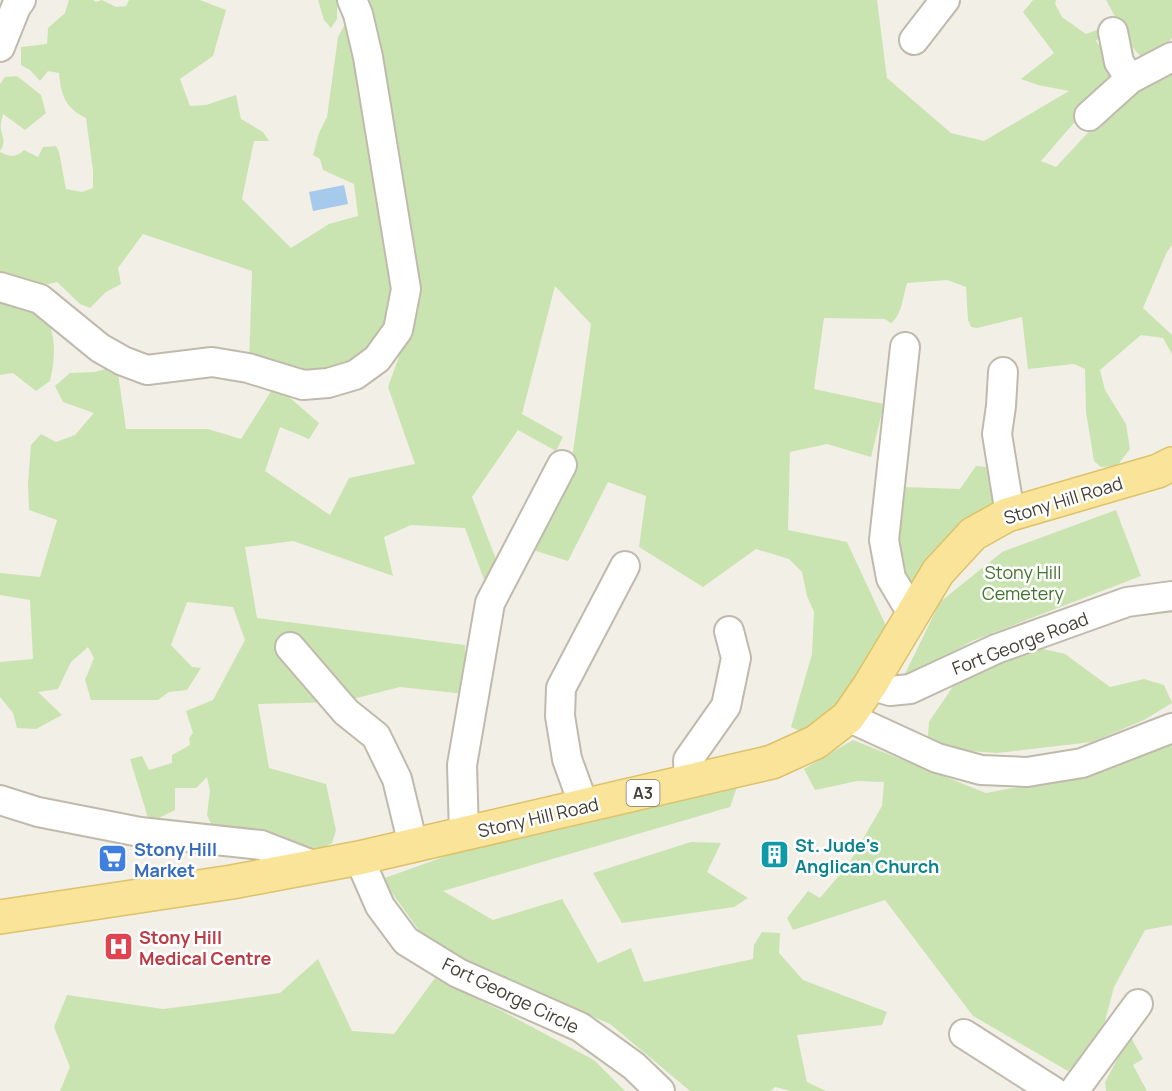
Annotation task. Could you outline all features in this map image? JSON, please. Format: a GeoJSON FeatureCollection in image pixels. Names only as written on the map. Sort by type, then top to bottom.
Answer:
{"type":"FeatureCollection","features":[{"type":"Feature","properties":{"kind":"main road","name":"Stony Hill Road"},"geometry":{"type":"LineString","coordinates":[[0,917],[232,882],[359,858],[772,762],[816,742],[848,717],[870,685],[938,572],[973,534],[1010,514],[1158,471],[1172,464]]}},
{"type":"Feature","properties":{"kind":"street"},"geometry":{"type":"LineString","coordinates":[[0,47],[21,0]]}},
{"type":"Feature","properties":{"kind":"street"},"geometry":{"type":"LineString","coordinates":[[0,287],[39,299],[100,348],[123,361],[147,370],[212,362],[248,368],[303,385],[328,383],[355,375],[377,358],[398,330],[406,289],[368,57],[358,14],[352,0]]}},
{"type":"Feature","properties":{"kind":"street"},"geometry":{"type":"LineString","coordinates":[[914,40],[945,0]]}},
{"type":"Feature","properties":{"kind":"street"},"geometry":{"type":"LineString","coordinates":[[1113,32],[1119,62],[1130,80]]}},
{"type":"Feature","properties":{"kind":"street"},"geometry":{"type":"LineString","coordinates":[[1089,116],[1130,80],[1172,57]]}},
{"type":"Feature","properties":{"kind":"street"},"geometry":{"type":"LineString","coordinates":[[905,346],[884,540],[891,578],[913,615]]}},
{"type":"Feature","properties":{"kind":"street"},"geometry":{"type":"LineString","coordinates":[[1003,372],[997,434],[1010,514]]}},
{"type":"Feature","properties":{"kind":"street"},"geometry":{"type":"LineString","coordinates":[[464,834],[462,765],[490,603],[562,465]]}},
{"type":"Feature","properties":{"kind":"street"},"geometry":{"type":"LineString","coordinates":[[584,806],[567,759],[560,716],[561,688],[625,566]]}},
{"type":"Feature","properties":{"kind":"street","name":"Fort George Road"},"geometry":{"type":"LineString","coordinates":[[870,685],[890,691],[910,689],[996,649],[1126,602],[1172,596]]}},
{"type":"Feature","properties":{"kind":"street"},"geometry":{"type":"LineString","coordinates":[[689,782],[688,760],[726,706],[736,658],[729,631]]}},
{"type":"Feature","properties":{"kind":"street"},"geometry":{"type":"LineString","coordinates":[[290,647],[346,712],[376,736],[397,778],[413,845]]}},
{"type":"Feature","properties":{"kind":"street"},"geometry":{"type":"LineString","coordinates":[[848,717],[937,758],[981,770],[1027,772],[1082,763],[1172,728]]}},
{"type":"Feature","properties":{"kind":"street"},"geometry":{"type":"LineString","coordinates":[[0,800],[38,812],[140,832],[261,845],[315,866]]}},
{"type":"Feature","properties":{"kind":"street","name":"Fort George Circle"},"geometry":{"type":"LineString","coordinates":[[359,858],[380,906],[406,941],[458,973],[580,1027],[634,1066],[660,1091]]}},
{"type":"Feature","properties":{"kind":"street"},"geometry":{"type":"LineString","coordinates":[[1074,1091],[1138,1004]]}},
{"type":"Feature","properties":{"kind":"street"},"geometry":{"type":"LineString","coordinates":[[964,1034],[1053,1091]]}},
{"type":"Feature","properties":{"kind":"green space"},"geometry":{"type":"Polygon","coordinates":[[[69,0],[96,2],[102,0],[116,7],[126,6],[129,0],[200,0],[226,10],[213,56],[180,79],[190,106],[206,105],[236,95],[241,119],[263,132],[269,141],[254,141],[242,199],[291,248],[329,224],[358,216],[354,184],[323,170],[320,159],[313,155],[319,133],[327,117],[338,37],[352,11],[401,286],[372,355],[305,378],[249,364],[252,271],[143,234],[118,268],[121,284],[106,292],[90,308],[80,304],[57,282],[26,290],[0,283],[0,152],[12,156],[24,150],[38,157],[43,147],[56,146],[66,189],[82,192],[93,188],[86,118],[73,110],[65,100],[59,73],[48,71],[40,81],[30,70],[21,65],[21,47],[47,44],[48,28],[65,13],[69,0]]]}},
{"type":"Feature","properties":{"kind":"green space"},"geometry":{"type":"Polygon","coordinates":[[[318,0],[337,0],[337,19],[331,28],[324,20],[318,0]]]}},
{"type":"Feature","properties":{"kind":"green space"},"geometry":{"type":"Polygon","coordinates":[[[370,0],[877,0],[887,78],[951,133],[984,141],[1069,91],[1021,79],[1054,53],[1023,12],[1033,0],[1056,0],[1055,4],[1062,17],[1086,34],[1110,25],[1096,41],[1119,71],[1041,161],[1056,167],[1111,108],[1172,65],[1172,245],[1143,308],[1172,335],[1172,354],[1163,338],[1141,335],[1100,370],[1105,390],[1126,424],[1130,449],[1117,466],[1101,467],[1094,461],[1086,412],[1085,369],[1074,364],[1028,369],[1022,317],[977,328],[971,327],[968,320],[966,287],[947,280],[907,283],[900,310],[891,323],[885,319],[824,318],[814,389],[884,404],[871,457],[827,444],[790,452],[788,530],[847,542],[887,628],[840,710],[810,736],[791,727],[812,654],[814,612],[807,596],[802,572],[789,559],[756,549],[703,587],[639,547],[646,496],[608,482],[568,561],[533,550],[568,487],[591,324],[555,286],[522,414],[563,437],[556,451],[518,430],[472,497],[496,559],[486,585],[465,528],[411,525],[384,537],[393,576],[293,541],[245,547],[257,618],[465,645],[465,694],[400,687],[341,702],[258,704],[269,768],[326,784],[336,830],[332,843],[319,850],[216,834],[207,815],[210,791],[207,777],[196,788],[175,788],[175,810],[155,820],[148,818],[130,759],[142,756],[149,770],[172,763],[172,755],[190,745],[189,738],[193,733],[186,711],[213,700],[245,640],[233,607],[187,602],[171,645],[192,667],[201,668],[187,690],[169,692],[158,700],[91,700],[85,680],[94,658],[88,647],[71,662],[58,689],[38,692],[62,715],[36,729],[17,728],[13,713],[0,697],[0,662],[33,659],[30,600],[0,595],[0,573],[40,577],[57,520],[29,510],[28,483],[31,445],[41,434],[56,442],[75,435],[94,413],[63,402],[55,386],[70,373],[95,372],[109,368],[118,373],[126,429],[208,429],[241,439],[275,385],[319,423],[309,439],[280,427],[265,471],[330,515],[349,478],[415,464],[388,387],[406,337],[368,10],[370,0]]]}},
{"type":"Feature","properties":{"kind":"green space"},"geometry":{"type":"Polygon","coordinates":[[[1106,0],[1172,0],[1172,38],[1159,52],[1141,57],[1130,44],[1106,0]]]}},
{"type":"Feature","properties":{"kind":"green space"},"geometry":{"type":"Polygon","coordinates":[[[17,76],[41,95],[46,113],[25,130],[3,114],[1,128],[3,143],[0,151],[0,84],[5,77],[17,76]]]}},
{"type":"Feature","properties":{"kind":"green space"},"geometry":{"type":"Polygon","coordinates":[[[0,295],[36,306],[52,331],[54,351],[50,381],[36,391],[13,373],[0,375],[0,295]]]}},
{"type":"Feature","properties":{"kind":"green space"},"geometry":{"type":"Polygon","coordinates":[[[976,466],[998,468],[994,506],[912,590],[899,569],[897,556],[897,527],[902,487],[960,489],[976,466]]]}},
{"type":"Feature","properties":{"kind":"green space","name":"Stony Hill Cemetery"},"geometry":{"type":"Polygon","coordinates":[[[1116,510],[1141,576],[972,641],[901,682],[940,602],[1002,552],[1116,510]]]}},
{"type":"Feature","properties":{"kind":"green space"},"geometry":{"type":"Polygon","coordinates":[[[1030,646],[1065,654],[1110,687],[1144,679],[1164,685],[1172,703],[1144,720],[1092,742],[997,753],[927,748],[929,722],[960,676],[1030,646]]]}},
{"type":"Feature","properties":{"kind":"green space"},"geometry":{"type":"Polygon","coordinates":[[[853,740],[986,793],[1091,773],[1172,744],[1172,925],[1145,930],[1114,987],[1101,1036],[1068,1071],[973,1016],[885,900],[793,930],[787,918],[808,891],[820,898],[848,865],[882,806],[884,782],[857,781],[815,790],[804,769],[853,740]]]}},
{"type":"Feature","properties":{"kind":"green space"},"geometry":{"type":"Polygon","coordinates":[[[738,784],[730,807],[443,891],[493,920],[562,899],[598,963],[631,948],[644,982],[753,959],[754,945],[762,932],[780,933],[779,953],[803,980],[887,1012],[882,1025],[797,1035],[807,1082],[826,1091],[791,1091],[775,1087],[771,1091],[690,1091],[610,1024],[431,947],[382,879],[522,829],[738,784]]]}},
{"type":"Feature","properties":{"kind":"green space"},"geometry":{"type":"Polygon","coordinates":[[[691,842],[721,843],[707,872],[748,898],[734,907],[622,923],[593,873],[691,842]]]}},
{"type":"Feature","properties":{"kind":"green space"},"geometry":{"type":"Polygon","coordinates":[[[318,959],[352,1031],[394,1034],[435,978],[594,1060],[625,1091],[60,1091],[70,1067],[54,1027],[67,995],[163,1009],[280,993],[318,959]]]}},
{"type":"Feature","properties":{"kind":"green space"},"geometry":{"type":"Polygon","coordinates":[[[1130,1036],[1143,1059],[1133,1065],[1147,1091],[1106,1091],[1105,1082],[1130,1036]]]}},
{"type":"Feature","properties":{"kind":"water"},"geometry":{"type":"Polygon","coordinates":[[[344,185],[348,204],[313,211],[309,192],[344,185]]]}},
{"type":"Feature","properties":{"kind":"place","name":"St. Jude's Anglican Church"},"geometry":{"type":"Point","coordinates":[774,855]}},
{"type":"Feature","properties":{"kind":"place","name":"Stony Hill Market"},"geometry":{"type":"Point","coordinates":[113,859]}},
{"type":"Feature","properties":{"kind":"place","name":"Stony Hill Medical Centre"},"geometry":{"type":"Point","coordinates":[118,947]}}]}
